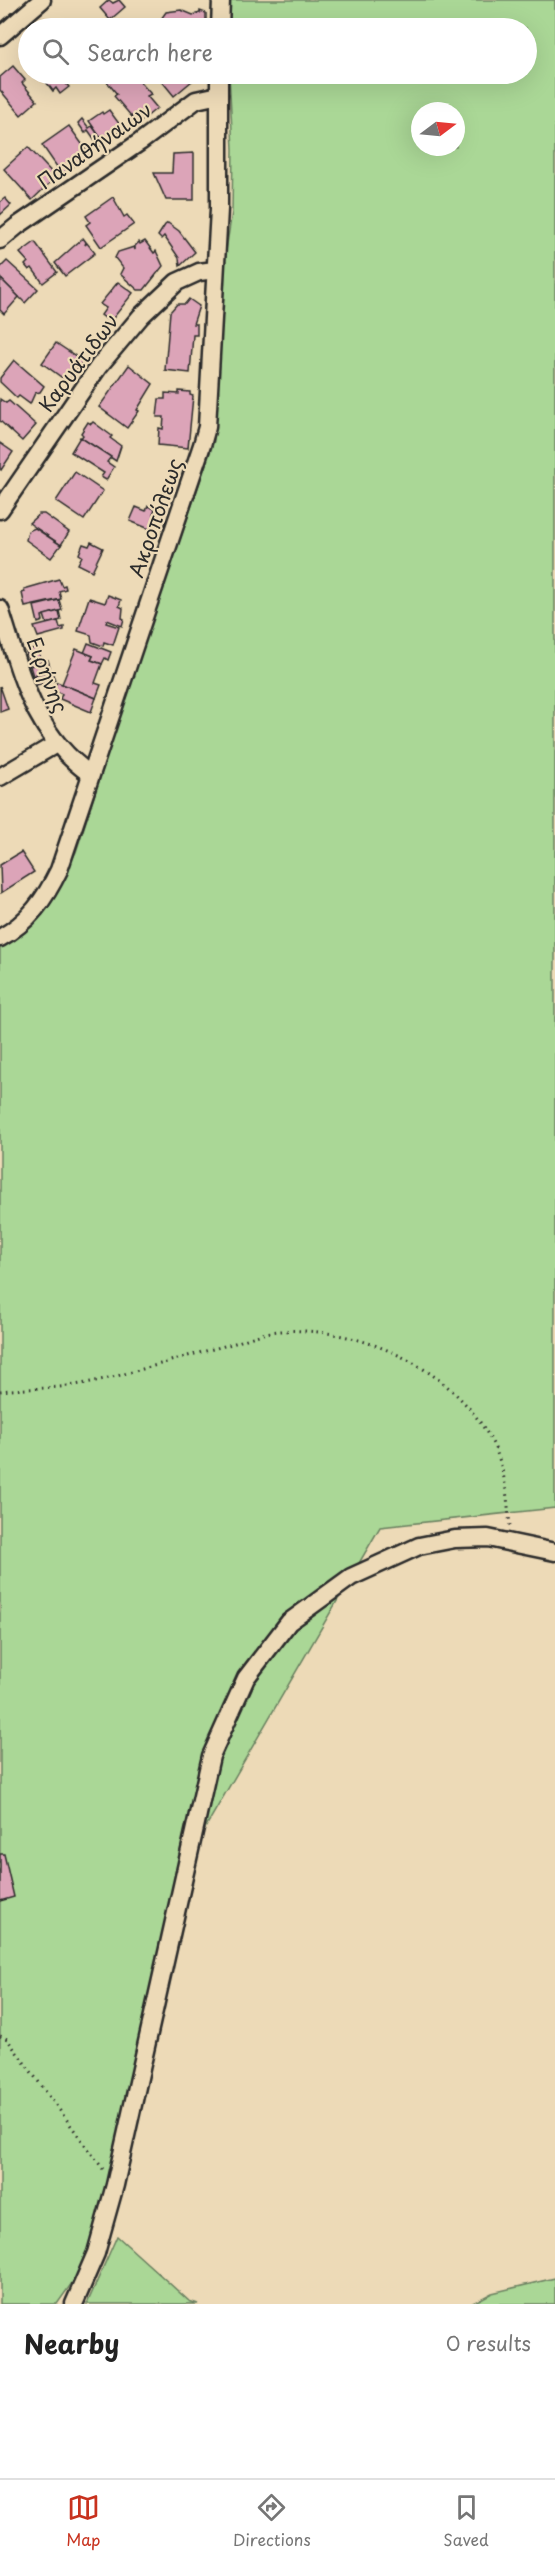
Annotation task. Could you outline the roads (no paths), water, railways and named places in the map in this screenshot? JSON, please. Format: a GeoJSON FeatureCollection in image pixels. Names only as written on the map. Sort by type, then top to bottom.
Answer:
{"type":"FeatureCollection","features":[{"type":"Feature","properties":{"kind":"street"},"geometry":{"type":"LineString","coordinates":[[21,18],[42,0]]}},
{"type":"Feature","properties":{"kind":"street"},"geometry":{"type":"LineString","coordinates":[[220,18],[221,0]]}},
{"type":"Feature","properties":{"kind":"street"},"geometry":{"type":"LineString","coordinates":[[0,36],[18,21]]}},
{"type":"Feature","properties":{"kind":"street","name":"Ακροπόλεως"},"geometry":{"type":"LineString","coordinates":[[0,938],[29,916],[50,888],[66,854],[90,774],[207,427],[219,209],[219,84]]}},
{"type":"Feature","properties":{"kind":"street","name":"Παναθήναιων"},"geometry":{"type":"LineString","coordinates":[[0,240],[191,103],[219,95]]}},
{"type":"Feature","properties":{"kind":"street","name":"Καρυάτιδων"},"geometry":{"type":"LineString","coordinates":[[0,510],[93,374],[141,316],[177,282],[199,272],[215,270]]}},
{"type":"Feature","properties":{"kind":"street","name":"Ειρήνης"},"geometry":{"type":"LineString","coordinates":[[0,609],[36,711],[56,744],[71,760],[90,774]]}},
{"type":"Feature","properties":{"kind":"street"},"geometry":{"type":"LineString","coordinates":[[0,777],[56,744]]}},
{"type":"Feature","properties":{"kind":"street"},"geometry":{"type":"LineString","coordinates":[[74,2304],[96,2253],[115,2185],[211,1756],[246,1678],[289,1622],[351,1577],[419,1546],[455,1539],[488,1538],[512,1541],[555,1552]]}}]}
